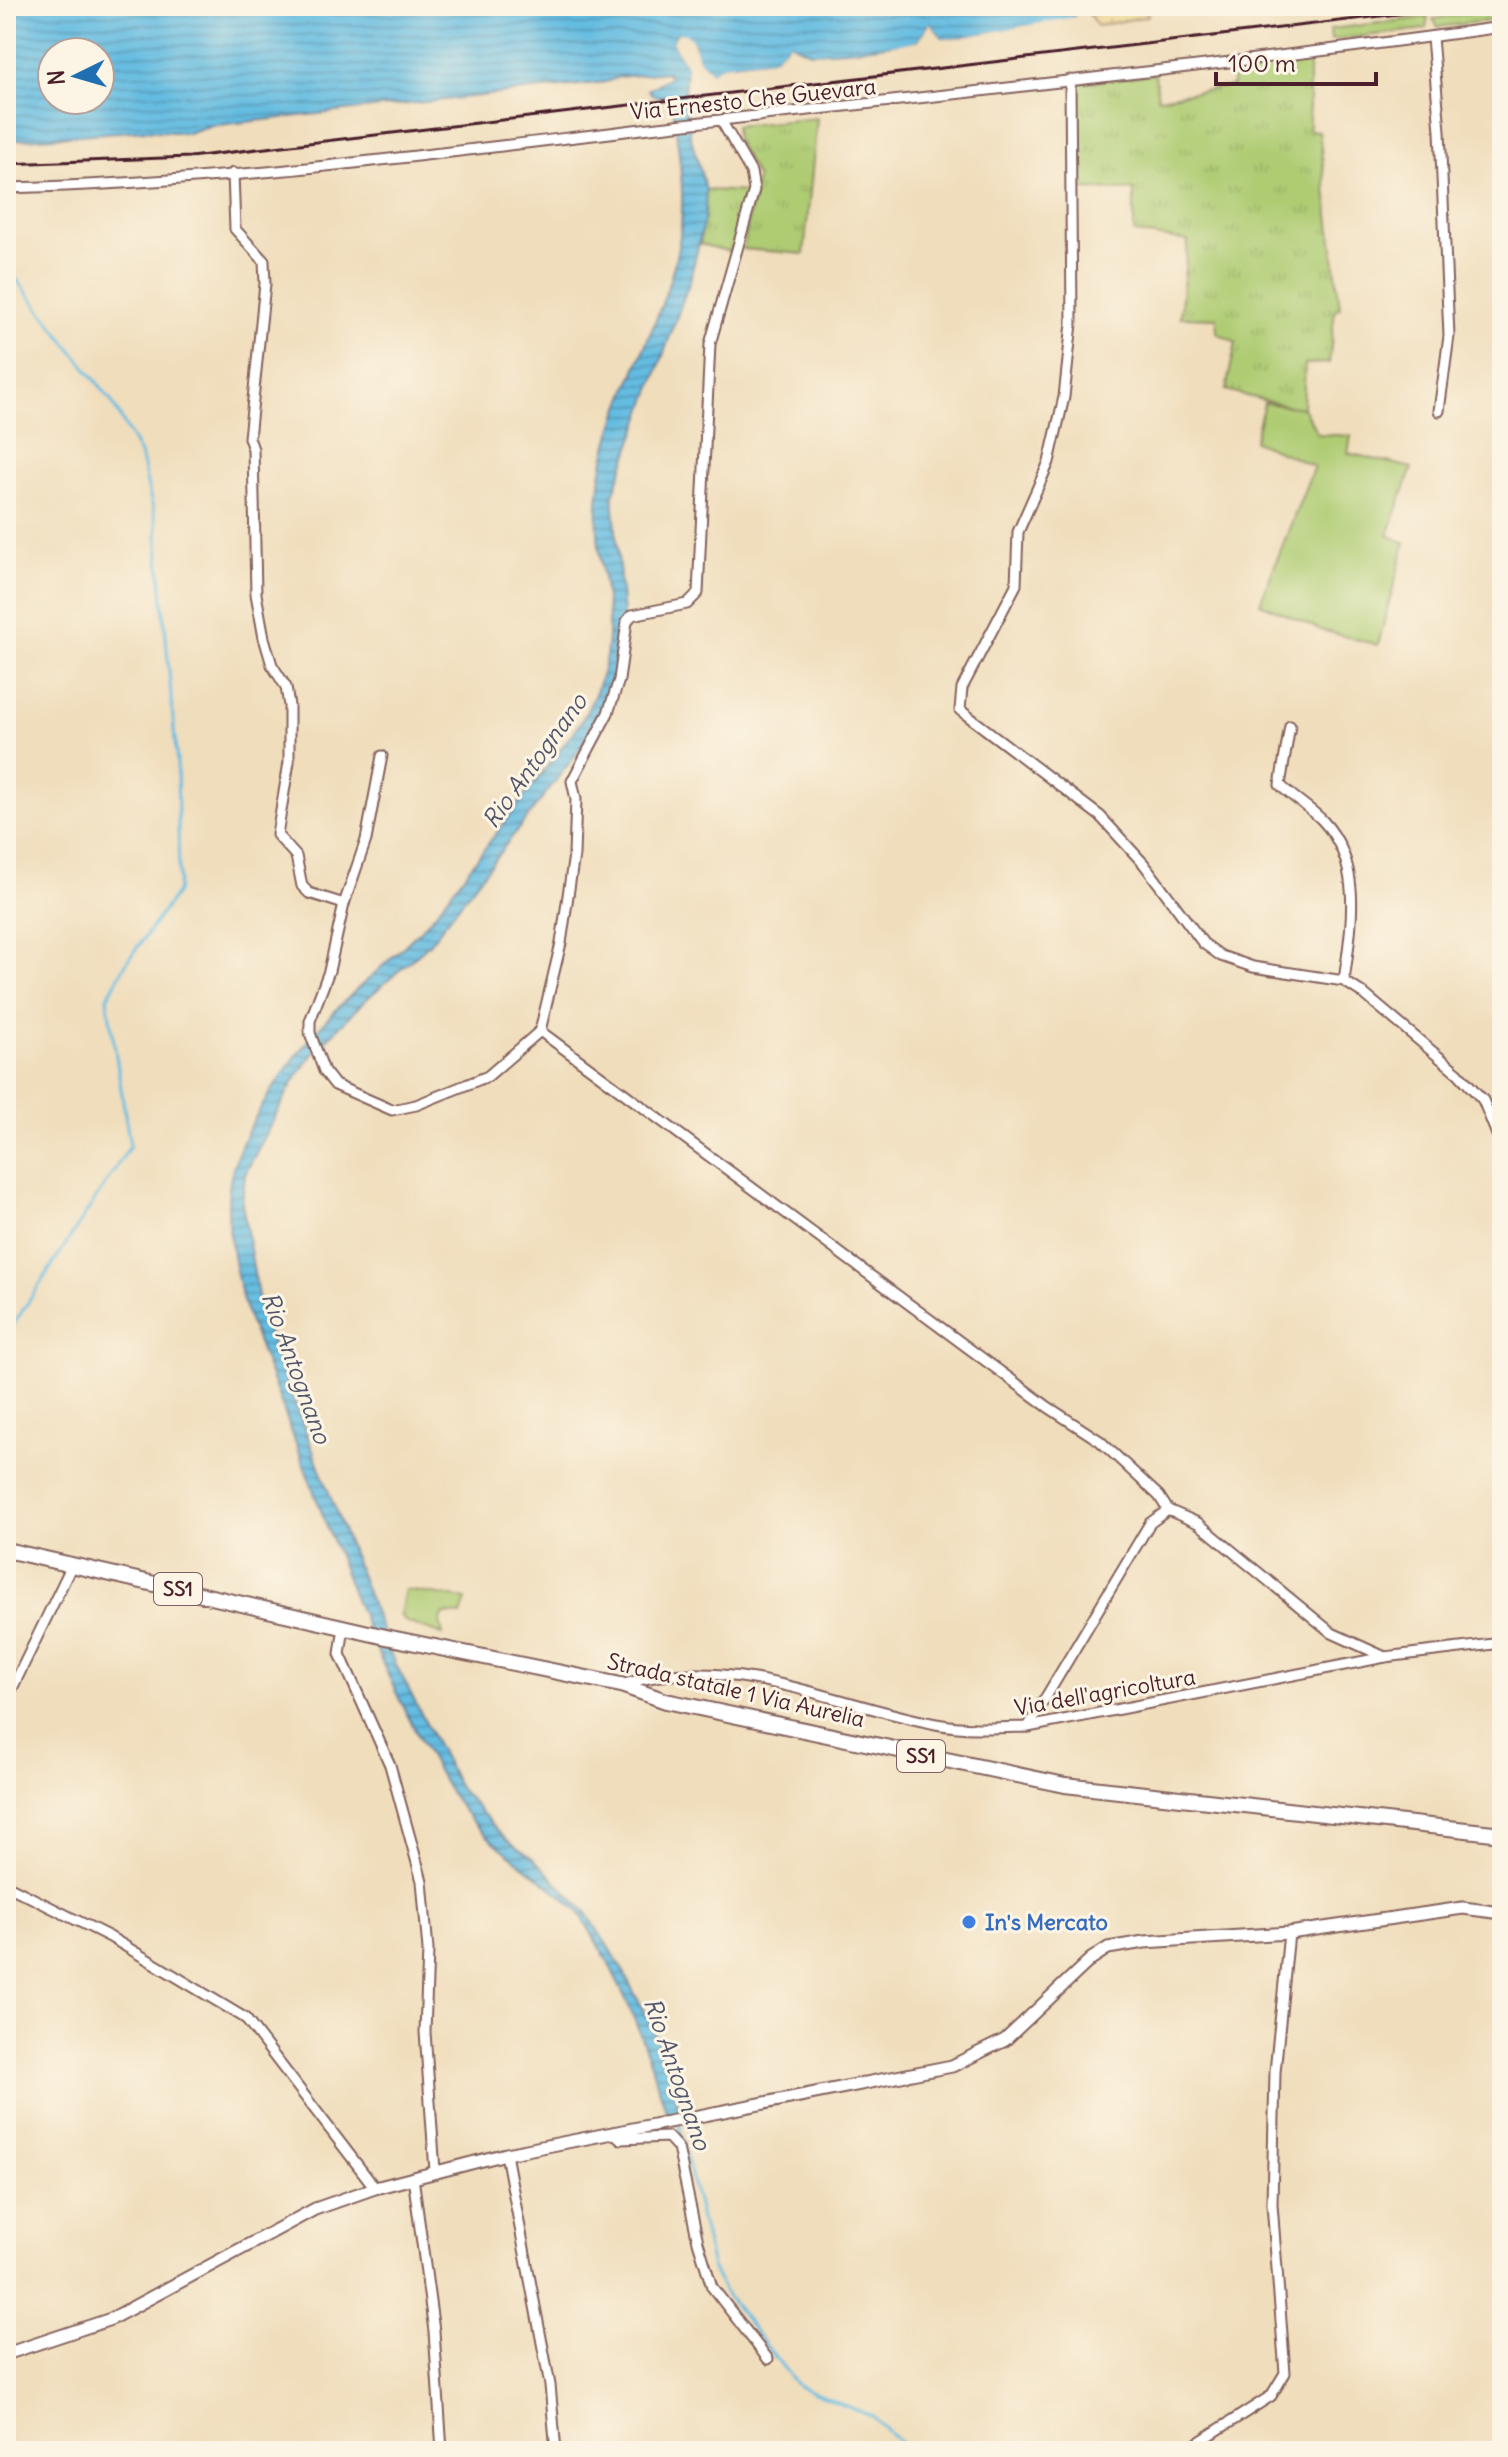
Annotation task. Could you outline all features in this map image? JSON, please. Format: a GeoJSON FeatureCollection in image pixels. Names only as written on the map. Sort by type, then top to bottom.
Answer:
{"type":"FeatureCollection","features":[{"type":"Feature","properties":{"kind":"main road","name":"Strada statale 1 Via Aurelia"},"geometry":{"type":"LineString","coordinates":[[6,1550],[386,1637],[621,1685],[666,1701],[1065,1785],[1502,1834]]}},
{"type":"Feature","properties":{"kind":"street","name":"Via Ernesto Che Guevara"},"geometry":{"type":"LineString","coordinates":[[6,188],[101,186],[722,122],[1502,27]]}},
{"type":"Feature","properties":{"kind":"street"},"geometry":{"type":"LineString","coordinates":[[1432,37],[1440,131],[1449,336],[1439,411]]}},
{"type":"Feature","properties":{"kind":"street"},"geometry":{"type":"LineString","coordinates":[[1070,80],[1072,323],[1064,397],[1049,462],[1018,532],[1016,585],[962,688],[960,710],[1100,816],[1144,864],[1203,943],[1221,956],[1253,967],[1344,981],[1473,1089],[1488,1108],[1502,1147]]}},
{"type":"Feature","properties":{"kind":"street"},"geometry":{"type":"LineString","coordinates":[[382,756],[366,840],[344,904],[329,971],[310,1021],[310,1033],[319,1058],[335,1085],[392,1110],[416,1105],[488,1076],[540,1031],[559,954],[574,855],[576,799],[572,781],[608,713],[619,680],[627,621],[632,615],[687,604],[698,593],[710,344],[754,190],[751,172],[722,122]]}},
{"type":"Feature","properties":{"kind":"street"},"geometry":{"type":"LineString","coordinates":[[233,173],[235,229],[264,261],[265,284],[249,438],[253,449],[256,594],[264,638],[272,665],[286,687],[289,706],[289,762],[277,835],[296,856],[302,886],[309,893],[344,904]]}},
{"type":"Feature","properties":{"kind":"street"},"geometry":{"type":"LineString","coordinates":[[1290,726],[1280,785],[1311,814],[1321,818],[1336,840],[1350,872],[1350,930],[1344,981]]}},
{"type":"Feature","properties":{"kind":"street"},"geometry":{"type":"LineString","coordinates":[[540,1031],[1048,1407],[1100,1441],[1159,1496],[1168,1510],[1198,1523],[1332,1633],[1385,1657]]}},
{"type":"Feature","properties":{"kind":"street"},"geometry":{"type":"LineString","coordinates":[[1028,1727],[1150,1523],[1168,1510]]}},
{"type":"Feature","properties":{"kind":"street"},"geometry":{"type":"LineString","coordinates":[[6,1701],[72,1565]]}},
{"type":"Feature","properties":{"kind":"street"},"geometry":{"type":"LineString","coordinates":[[347,1628],[340,1654],[390,1765],[422,1881],[428,1950],[425,2032],[435,2171]]}},
{"type":"Feature","properties":{"kind":"street","name":"Via dell'agricoltura"},"geometry":{"type":"LineString","coordinates":[[621,1685],[644,1679],[694,1675],[771,1680],[938,1725],[985,1729],[1028,1727],[1385,1657],[1502,1643]]}},
{"type":"Feature","properties":{"kind":"street"},"geometry":{"type":"LineString","coordinates":[[6,1885],[110,1937],[245,2018],[375,2188]]}},
{"type":"Feature","properties":{"kind":"street"},"geometry":{"type":"LineString","coordinates":[[6,2354],[111,2319],[315,2209],[375,2188],[506,2154],[952,2066],[1005,2040],[1091,1959],[1108,1948],[1144,1942],[1289,1933],[1463,1908],[1502,1913]]}},
{"type":"Feature","properties":{"kind":"street"},"geometry":{"type":"LineString","coordinates":[[1185,2451],[1271,2396],[1285,2373],[1272,2204],[1275,2072],[1289,1933]]}},
{"type":"Feature","properties":{"kind":"street"},"geometry":{"type":"LineString","coordinates":[[613,2132],[621,2139],[668,2137],[678,2148],[701,2256],[712,2287],[768,2359]]}},
{"type":"Feature","properties":{"kind":"street"},"geometry":{"type":"LineString","coordinates":[[506,2154],[516,2190],[553,2407],[556,2451]]}},
{"type":"Feature","properties":{"kind":"street"},"geometry":{"type":"LineString","coordinates":[[413,2177],[434,2331],[442,2451]]}},
{"type":"Feature","properties":{"kind":"green space"},"geometry":{"type":"Polygon","coordinates":[[[1502,7],[1502,19],[1438,27],[1433,19],[1502,7]]]}},
{"type":"Feature","properties":{"kind":"green space"},"geometry":{"type":"Polygon","coordinates":[[[1428,17],[1426,29],[1331,40],[1330,29],[1428,17]]]}},
{"type":"Feature","properties":{"kind":"green space"},"geometry":{"type":"Polygon","coordinates":[[[1309,60],[1309,130],[1319,131],[1340,308],[1335,309],[1329,363],[1305,364],[1303,408],[1226,390],[1236,342],[1217,333],[1217,318],[1180,317],[1188,241],[1134,233],[1134,190],[1075,189],[1074,84],[1155,74],[1158,98],[1233,86],[1232,69],[1309,60]]]}},
{"type":"Feature","properties":{"kind":"green space"},"geometry":{"type":"Polygon","coordinates":[[[817,118],[804,254],[743,249],[757,178],[736,140],[735,126],[817,118]]]}},
{"type":"Feature","properties":{"kind":"green space"},"geometry":{"type":"Polygon","coordinates":[[[706,190],[750,192],[731,252],[700,244],[706,190]]]}},
{"type":"Feature","properties":{"kind":"green space"},"geometry":{"type":"Polygon","coordinates":[[[1264,403],[1303,408],[1318,434],[1351,436],[1348,453],[1412,468],[1388,535],[1405,543],[1378,645],[1321,630],[1260,603],[1314,466],[1254,441],[1264,403]]]}},
{"type":"Feature","properties":{"kind":"green space"},"geometry":{"type":"Polygon","coordinates":[[[405,1590],[466,1599],[461,1615],[444,1614],[440,1622],[443,1635],[406,1622],[400,1615],[405,1590]]]}},
{"type":"Feature","properties":{"kind":"sand"},"geometry":{"type":"Polygon","coordinates":[[[1091,6],[1111,12],[1147,11],[1148,16],[1097,26],[1088,12],[1091,6]]]}},
{"type":"Feature","properties":{"kind":"water"},"geometry":{"type":"Polygon","coordinates":[[[6,6],[1077,6],[1073,19],[953,39],[942,38],[930,23],[918,41],[906,44],[813,53],[790,43],[774,59],[729,64],[712,72],[697,59],[693,41],[678,33],[672,42],[686,66],[684,94],[690,134],[706,190],[705,217],[690,280],[613,495],[623,615],[618,678],[609,701],[575,756],[428,945],[361,1004],[312,1055],[292,1084],[245,1174],[242,1203],[261,1314],[390,1653],[459,1788],[506,1839],[534,1859],[587,1913],[622,1969],[654,2031],[681,2111],[667,2113],[629,2006],[582,1917],[475,1824],[448,1789],[416,1733],[362,1616],[247,1315],[232,1252],[228,1203],[234,1164],[259,1111],[276,1084],[333,1013],[434,915],[581,722],[597,688],[606,658],[608,631],[598,524],[604,460],[612,429],[670,279],[681,229],[681,172],[671,96],[655,97],[648,90],[671,76],[666,72],[619,77],[606,82],[209,126],[188,133],[144,130],[13,140],[6,149],[6,6]]]}},
{"type":"Feature","properties":{"kind":"pier"},"geometry":{"type":"Polygon","coordinates":[[[1080,16],[1074,23],[953,43],[940,41],[930,27],[919,45],[805,57],[790,48],[775,62],[724,69],[712,76],[699,68],[689,43],[680,38],[676,42],[690,65],[688,90],[686,66],[672,42],[678,33],[686,34],[693,41],[698,59],[712,72],[722,65],[773,59],[790,43],[806,53],[852,51],[918,41],[930,23],[942,38],[953,39],[1080,16]]]}},
{"type":"Feature","properties":{"kind":"waterway"},"geometry":{"type":"LineString","coordinates":[[9,150],[9,157]]}},
{"type":"Feature","properties":{"kind":"waterway"},"geometry":{"type":"LineString","coordinates":[[6,225],[9,202]]}},
{"type":"Feature","properties":{"kind":"waterway"},"geometry":{"type":"LineString","coordinates":[[6,266],[111,400],[140,454],[156,522],[177,764],[179,880],[177,892],[128,960],[107,998],[130,1146],[6,1336]]}},
{"type":"Feature","properties":{"kind":"waterway"},"geometry":{"type":"LineString","coordinates":[[6,1903],[11,1891]]}},
{"type":"Feature","properties":{"kind":"waterway","name":"Rio Antognano"},"geometry":{"type":"LineString","coordinates":[[679,2123],[712,2267],[724,2292],[798,2386],[873,2417],[909,2451]]}},
{"type":"Feature","properties":{"kind":"railway"},"geometry":{"type":"LineString","coordinates":[[6,164],[190,157],[1466,6]]}},
{"type":"Feature","properties":{"kind":"place","name":"In's Mercato"},"geometry":{"type":"Point","coordinates":[969,1922]}}]}
